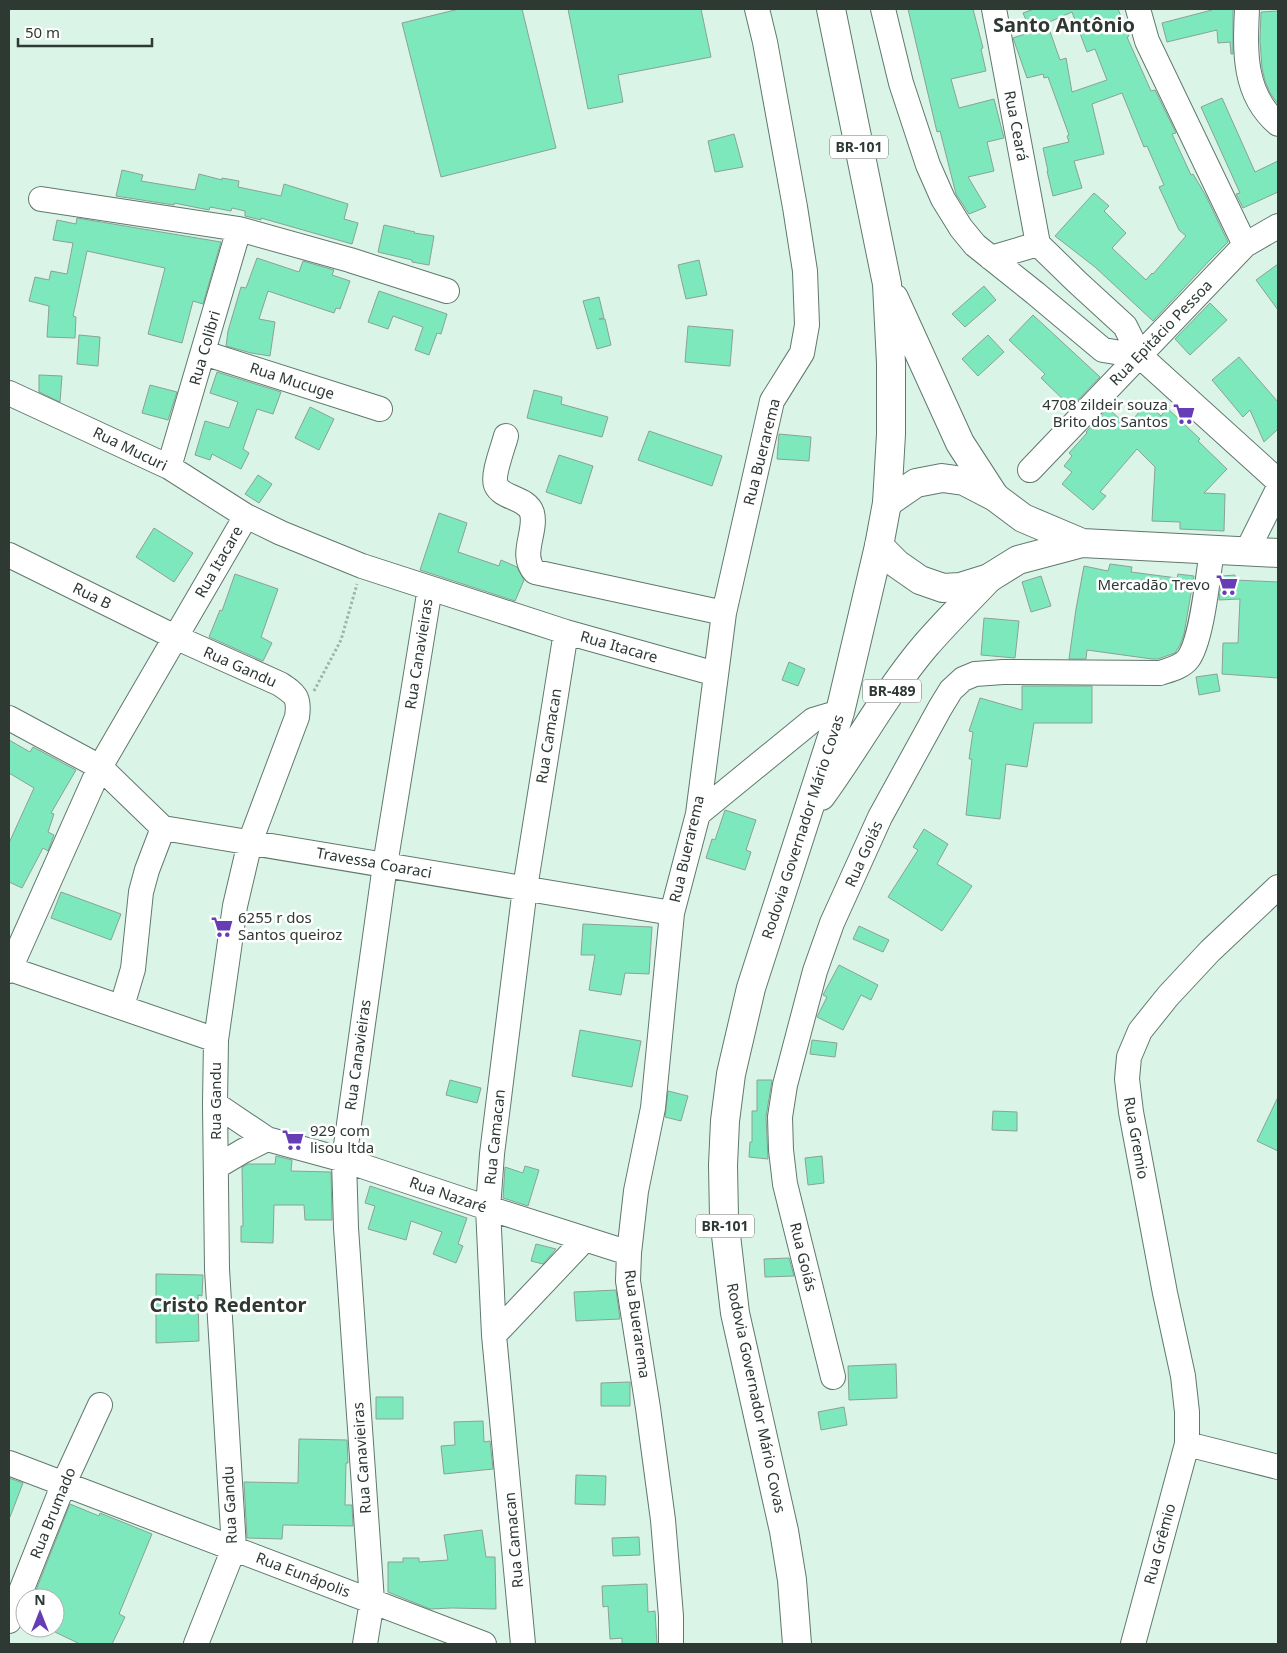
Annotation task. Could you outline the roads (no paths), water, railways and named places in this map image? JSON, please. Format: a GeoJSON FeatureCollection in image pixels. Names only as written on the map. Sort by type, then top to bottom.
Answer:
{"type":"FeatureCollection","features":[{"type":"Feature","properties":{"kind":"main road","name":"Rodovia Governador Mário Covas"},"geometry":{"type":"LineString","coordinates":[[797,1644],[792,1580],[784,1531],[735,1313],[724,1218],[723,1165],[725,1121],[731,1074],[751,988],[840,712],[879,546],[887,503],[891,434],[888,284],[831,9]]}},
{"type":"Feature","properties":{"kind":"main road","name":"BR-489"},"geometry":{"type":"LineString","coordinates":[[888,284],[960,443],[995,497]]}},
{"type":"Feature","properties":{"kind":"main road","name":"BR-489"},"geometry":{"type":"LineString","coordinates":[[887,503],[916,483],[942,478],[964,481],[995,497],[1023,518],[1082,543]]}},
{"type":"Feature","properties":{"kind":"main road"},"geometry":{"type":"LineString","coordinates":[[1018,560],[1024,540],[1025,528],[1023,518]]}},
{"type":"Feature","properties":{"kind":"main road","name":"BR-489"},"geometry":{"type":"LineString","coordinates":[[879,546],[897,564],[920,580],[943,588],[960,587],[989,578],[1018,560],[1082,543],[1278,553]]}},
{"type":"Feature","properties":{"kind":"main road","name":"BR-489"},"geometry":{"type":"LineString","coordinates":[[808,813],[841,769],[876,714],[925,646],[989,578]]}},
{"type":"Feature","properties":{"kind":"street","name":"Rua Buerarema"},"geometry":{"type":"LineString","coordinates":[[671,1644],[671,1616],[663,1520],[650,1416],[628,1281],[628,1253],[636,1191],[654,1108],[672,913],[698,814],[724,612],[772,401],[802,353],[807,325],[805,271],[765,42],[757,9]]}},
{"type":"Feature","properties":{"kind":"street"},"geometry":{"type":"LineString","coordinates":[[883,9],[901,84],[928,165],[943,198],[961,228],[975,245],[1103,350],[1140,356]]}},
{"type":"Feature","properties":{"kind":"street","name":"Rua Ceará"},"geometry":{"type":"LineString","coordinates":[[994,9],[1038,244]]}},
{"type":"Feature","properties":{"kind":"street"},"geometry":{"type":"LineString","coordinates":[[1138,9],[1147,41],[1245,245]]}},
{"type":"Feature","properties":{"kind":"street"},"geometry":{"type":"LineString","coordinates":[[1247,9],[1246,59],[1248,75],[1253,92],[1270,117],[1278,124]]}},
{"type":"Feature","properties":{"kind":"street"},"geometry":{"type":"LineString","coordinates":[[42,199],[240,229],[350,260],[448,291]]}},
{"type":"Feature","properties":{"kind":"street","name":"Rua Epitácio Pessoa"},"geometry":{"type":"LineString","coordinates":[[1030,470],[1245,245],[1278,226]]}},
{"type":"Feature","properties":{"kind":"street","name":"Rua Colibri"},"geometry":{"type":"LineString","coordinates":[[169,467],[240,229]]}},
{"type":"Feature","properties":{"kind":"street"},"geometry":{"type":"LineString","coordinates":[[991,258],[1038,244],[1125,326],[1140,356],[1278,480]]}},
{"type":"Feature","properties":{"kind":"street","name":"Rua Mucuge"},"geometry":{"type":"LineString","coordinates":[[204,353],[380,409]]}},
{"type":"Feature","properties":{"kind":"street","name":"Rua Mucuri"},"geometry":{"type":"LineString","coordinates":[[9,393],[169,467],[246,516]]}},
{"type":"Feature","properties":{"kind":"street"},"geometry":{"type":"LineString","coordinates":[[506,436],[495,477],[496,485],[500,490],[528,506],[532,511],[533,518],[528,554],[529,566],[535,572],[724,612]]}},
{"type":"Feature","properties":{"kind":"street"},"geometry":{"type":"LineString","coordinates":[[1247,551],[1278,489]]}},
{"type":"Feature","properties":{"kind":"street","name":"Rua Itacare"},"geometry":{"type":"LineString","coordinates":[[9,970],[100,767],[246,516],[281,533],[362,566],[566,632],[716,674]]}},
{"type":"Feature","properties":{"kind":"street","name":"Rua Goiás"},"geometry":{"type":"LineString","coordinates":[[833,1377],[785,1184],[780,1117],[785,1085],[815,971],[832,923],[880,817],[940,708],[951,690],[963,678],[975,674],[1003,672],[1160,673],[1174,669],[1187,660],[1197,636],[1212,550]]}},
{"type":"Feature","properties":{"kind":"street","name":"Rua B"},"geometry":{"type":"LineString","coordinates":[[9,555],[175,638]]}},
{"type":"Feature","properties":{"kind":"street","name":"Rua Canavieiras"},"geometry":{"type":"LineString","coordinates":[[365,1644],[372,1601],[346,1238],[344,1160],[384,865],[430,588]]}},
{"type":"Feature","properties":{"kind":"street","name":"Rua Camacan"},"geometry":{"type":"LineString","coordinates":[[523,1644],[494,1335],[488,1208],[492,1154],[525,888],[566,632]]}},
{"type":"Feature","properties":{"kind":"street","name":"Rua Gandu"},"geometry":{"type":"LineString","coordinates":[[175,638],[280,684],[293,692],[297,698],[298,707],[297,717],[250,842],[236,906],[216,1040],[217,1269],[234,1548],[196,1644]]}},
{"type":"Feature","properties":{"kind":"street"},"geometry":{"type":"LineString","coordinates":[[698,814],[813,720],[840,712]]}},
{"type":"Feature","properties":{"kind":"street"},"geometry":{"type":"LineString","coordinates":[[9,718],[100,767],[163,828],[141,892],[133,969],[122,1006]]}},
{"type":"Feature","properties":{"kind":"street","name":"Travessa Coaraci"},"geometry":{"type":"LineString","coordinates":[[163,828],[672,913]]}},
{"type":"Feature","properties":{"kind":"street","name":"Rua Gremio"},"geometry":{"type":"LineString","coordinates":[[1187,1444],[1187,1412],[1183,1376],[1165,1293],[1131,1112],[1127,1079],[1129,1056],[1140,1031],[1168,996],[1210,951],[1278,887]]}},
{"type":"Feature","properties":{"kind":"street"},"geometry":{"type":"LineString","coordinates":[[1247,917],[1278,906]]}},
{"type":"Feature","properties":{"kind":"street"},"geometry":{"type":"LineString","coordinates":[[9,970],[122,1006],[216,1040]]}},
{"type":"Feature","properties":{"kind":"street","name":"Rua Nazaré"},"geometry":{"type":"LineString","coordinates":[[215,1104],[268,1139],[344,1160],[628,1253]]}},
{"type":"Feature","properties":{"kind":"street"},"geometry":{"type":"LineString","coordinates":[[216,1167],[268,1139]]}},
{"type":"Feature","properties":{"kind":"street"},"geometry":{"type":"LineString","coordinates":[[494,1335],[585,1239]]}},
{"type":"Feature","properties":{"kind":"street","name":"Rua Brumado"},"geometry":{"type":"LineString","coordinates":[[9,1621],[64,1483],[100,1405]]}},
{"type":"Feature","properties":{"kind":"street"},"geometry":{"type":"LineString","coordinates":[[1187,1444],[1278,1466]]}},
{"type":"Feature","properties":{"kind":"street","name":"Rua Grêmio"},"geometry":{"type":"LineString","coordinates":[[1133,1644],[1187,1444]]}},
{"type":"Feature","properties":{"kind":"street","name":"Rua Eunápolis"},"geometry":{"type":"LineString","coordinates":[[9,1462],[484,1644]]}},
{"type":"Feature","properties":{"kind":"place","name":"4708 zildeir souza Brito dos Santos"},"geometry":{"type":"Point","coordinates":[1184,414]}},
{"type":"Feature","properties":{"kind":"place","name":"Mercadão Trevo"},"geometry":{"type":"Point","coordinates":[1227,585]}},
{"type":"Feature","properties":{"kind":"place","name":"6255 r dos Santos queiroz"},"geometry":{"type":"Point","coordinates":[222,927]}},
{"type":"Feature","properties":{"kind":"place","name":"929 com lisou ltda"},"geometry":{"type":"Point","coordinates":[293,1140]}},
{"type":"Feature","properties":{"kind":"district","name":"Santo Antônio"},"geometry":{"type":"Point","coordinates":[1064,25]}},
{"type":"Feature","properties":{"kind":"district","name":"Cristo Redentor"},"geometry":{"type":"Point","coordinates":[228,1305]}}]}
